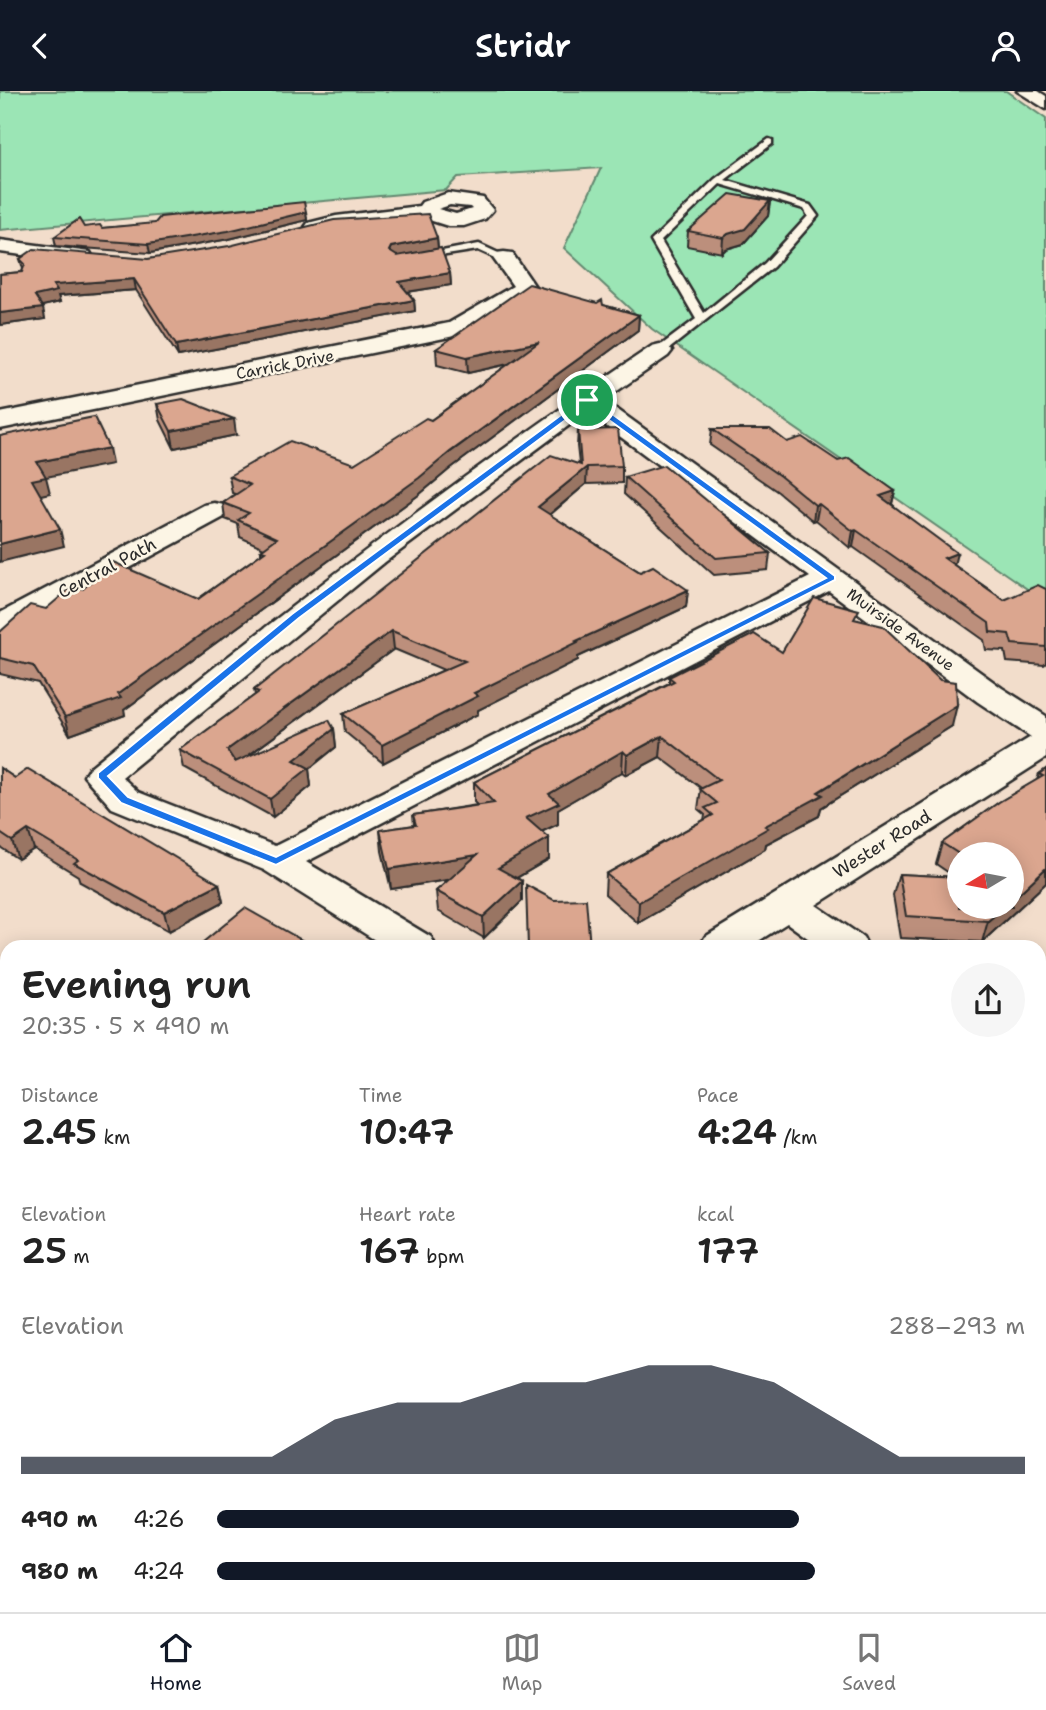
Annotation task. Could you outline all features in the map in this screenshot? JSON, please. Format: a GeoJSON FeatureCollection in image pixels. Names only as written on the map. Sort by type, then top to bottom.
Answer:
{"type":"FeatureCollection","features":[{"type":"Feature","properties":{"kind":"street"},"geometry":{"type":"LineString","coordinates":[[297,232],[336,222],[427,211]]}},
{"type":"Feature","properties":{"kind":"street"},"geometry":{"type":"LineString","coordinates":[[1,248],[109,259]]}},
{"type":"Feature","properties":{"kind":"street","name":"Carrick Drive"},"geometry":{"type":"LineString","coordinates":[[0,421],[456,329],[525,288],[504,257]]}},
{"type":"Feature","properties":{"kind":"street"},"geometry":{"type":"LineString","coordinates":[[406,940],[276,861],[125,800],[101,776],[296,616],[587,400],[660,351]]}},
{"type":"Feature","properties":{"kind":"street","name":"Muirside Avenue"},"geometry":{"type":"LineString","coordinates":[[587,400],[990,695],[1046,731]]}},
{"type":"Feature","properties":{"kind":"street","name":"Central Path"},"geometry":{"type":"LineString","coordinates":[[0,625],[214,511]]}},
{"type":"Feature","properties":{"kind":"street"},"geometry":{"type":"LineString","coordinates":[[276,861],[832,578]]}},
{"type":"Feature","properties":{"kind":"street","name":"Wester Road"},"geometry":{"type":"LineString","coordinates":[[730,940],[1046,743]]}},
{"type":"Feature","properties":{"kind":"street"},"geometry":{"type":"LineString","coordinates":[[786,903],[839,940]]}},
{"type":"Feature","properties":{"kind":"lane"},"geometry":{"type":"LineString","coordinates":[[702,320],[656,241],[718,181],[769,142]]}},
{"type":"Feature","properties":{"kind":"lane"},"geometry":{"type":"LineString","coordinates":[[660,351],[769,265],[813,216],[807,207],[718,181]]}},
{"type":"Feature","properties":{"kind":"lane"},"geometry":{"type":"LineString","coordinates":[[409,258],[479,247],[504,257]]}},
{"type":"Feature","properties":{"kind":"green space"},"geometry":{"type":"Polygon","coordinates":[[[0,91],[1006,91],[1046,119],[1046,602],[652,329],[564,248],[601,168],[458,177],[446,190],[0,230],[0,91]]]}},
{"type":"Feature","properties":{"kind":"building"},"geometry":{"type":"Polygon","coordinates":[[[730,194],[770,201],[745,229],[723,238],[688,231],[730,194]]]}},
{"type":"Feature","properties":{"kind":"building"},"geometry":{"type":"Polygon","coordinates":[[[304,202],[306,212],[228,231],[148,244],[54,237],[79,219],[84,227],[100,225],[102,228],[155,223],[160,217],[304,202]]]}},
{"type":"Feature","properties":{"kind":"building"},"geometry":{"type":"Polygon","coordinates":[[[428,214],[437,238],[391,247],[389,251],[397,256],[441,248],[450,273],[399,282],[414,300],[176,345],[134,279],[53,285],[57,291],[35,296],[43,308],[0,313],[0,274],[22,272],[25,264],[20,259],[34,249],[148,259],[229,246],[334,220],[428,214]]]}},
{"type":"Feature","properties":{"kind":"building"},"geometry":{"type":"Polygon","coordinates":[[[529,284],[597,303],[602,300],[603,305],[639,315],[450,452],[419,478],[118,694],[121,698],[65,717],[33,666],[0,658],[0,632],[30,605],[46,609],[73,586],[83,589],[113,562],[198,599],[265,551],[261,550],[277,538],[238,520],[249,513],[223,503],[250,485],[229,476],[290,441],[354,464],[426,418],[431,420],[539,342],[467,357],[436,349],[529,284]]]}},
{"type":"Feature","properties":{"kind":"building"},"geometry":{"type":"Polygon","coordinates":[[[183,399],[234,419],[171,431],[157,404],[183,399]]]}},
{"type":"Feature","properties":{"kind":"building"},"geometry":{"type":"Polygon","coordinates":[[[94,417],[109,448],[37,462],[46,477],[32,480],[60,529],[0,544],[0,436],[94,417]]]}},
{"type":"Feature","properties":{"kind":"building"},"geometry":{"type":"Polygon","coordinates":[[[618,429],[622,466],[587,467],[538,507],[640,572],[653,566],[688,590],[576,641],[578,642],[474,693],[478,696],[382,745],[343,714],[465,661],[392,631],[227,750],[235,762],[329,720],[334,729],[294,760],[309,768],[270,799],[180,750],[259,692],[254,690],[551,455],[581,465],[578,430],[618,429]]]}},
{"type":"Feature","properties":{"kind":"building"},"geometry":{"type":"Polygon","coordinates":[[[712,429],[770,429],[787,442],[802,437],[838,461],[849,458],[895,491],[880,496],[957,553],[944,558],[1004,600],[1038,585],[1046,589],[1046,647],[1012,644],[1009,634],[990,632],[989,623],[856,530],[853,531],[819,504],[815,505],[780,476],[712,429]]]}},
{"type":"Feature","properties":{"kind":"building"},"geometry":{"type":"Polygon","coordinates":[[[664,465],[770,553],[716,558],[625,477],[664,465]]]}},
{"type":"Feature","properties":{"kind":"building"},"geometry":{"type":"Polygon","coordinates":[[[814,598],[859,610],[854,619],[883,626],[940,680],[956,682],[957,705],[818,792],[823,795],[765,826],[768,828],[639,902],[606,874],[713,815],[705,808],[717,803],[700,789],[719,780],[662,736],[627,755],[623,751],[549,794],[559,803],[526,818],[549,838],[498,868],[522,881],[483,917],[436,891],[477,855],[389,869],[380,830],[416,825],[413,815],[494,803],[474,782],[674,681],[669,677],[754,634],[782,652],[814,598]]]}},
{"type":"Feature","properties":{"kind":"building"},"geometry":{"type":"Polygon","coordinates":[[[0,768],[15,778],[28,769],[219,884],[164,912],[74,863],[78,860],[28,830],[12,841],[0,833],[0,768]]]}},
{"type":"Feature","properties":{"kind":"building"},"geometry":{"type":"Polygon","coordinates":[[[1046,769],[1046,868],[1024,889],[1024,842],[947,842],[947,846],[942,843],[999,802],[1043,776],[1039,774],[1046,769]]]}},
{"type":"Feature","properties":{"kind":"building"},"geometry":{"type":"Polygon","coordinates":[[[899,874],[947,876],[947,918],[906,916],[899,874]]]}},
{"type":"Feature","properties":{"kind":"building"},"geometry":{"type":"Polygon","coordinates":[[[526,885],[554,900],[586,899],[589,940],[528,940],[526,885]]]}},
{"type":"Feature","properties":{"kind":"building"},"geometry":{"type":"Polygon","coordinates":[[[245,908],[302,940],[206,940],[245,908]]]}},
{"type":"Feature","properties":{"kind":"building"},"geometry":{"type":"Polygon","coordinates":[[[955,919],[990,919],[988,921],[955,919]]]}},
{"type":"Feature","properties":{"kind":"route"},"geometry":{"type":"LineString","coordinates":[[587,400],[832,578],[276,861],[125,800],[101,776],[296,616],[587,400]]}}]}
